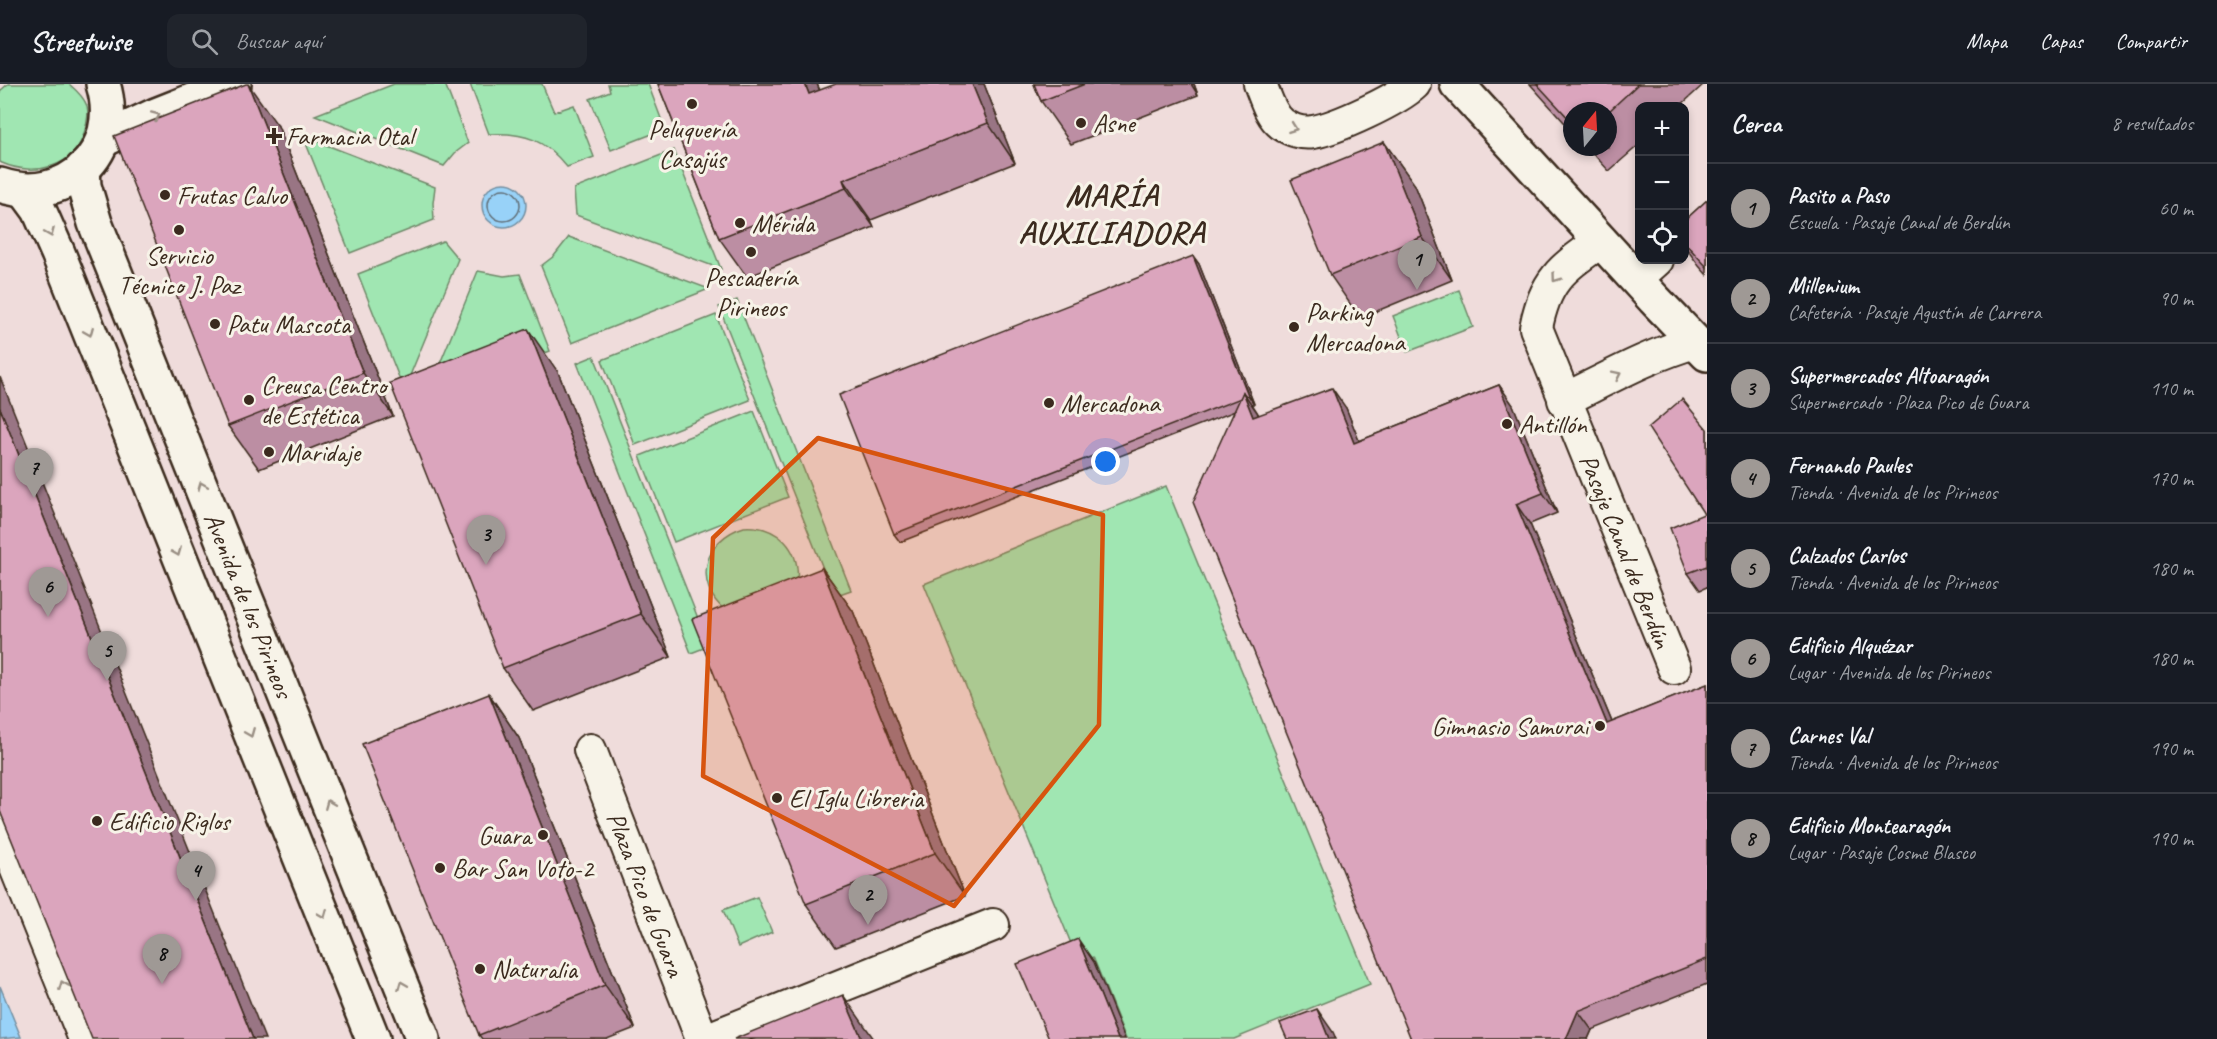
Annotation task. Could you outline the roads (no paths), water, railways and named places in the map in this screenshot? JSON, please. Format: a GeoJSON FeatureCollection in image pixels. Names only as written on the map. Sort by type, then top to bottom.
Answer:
{"type":"FeatureCollection","features":[{"type":"Feature","properties":{"kind":"street"},"geometry":{"type":"LineString","coordinates":[[12,188],[44,189],[61,184],[83,168],[103,140],[109,120],[108,101],[103,84]]}},
{"type":"Feature","properties":{"kind":"street"},"geometry":{"type":"LineString","coordinates":[[103,140],[156,115],[234,84]]}},
{"type":"Feature","properties":{"kind":"street"},"geometry":{"type":"LineString","coordinates":[[1260,84],[1271,111],[1281,124],[1295,131],[1311,133],[1394,99],[1414,84]]}},
{"type":"Feature","properties":{"kind":"street"},"geometry":{"type":"LineString","coordinates":[[1457,84],[1601,241],[1647,269],[1701,348]]}},
{"type":"Feature","properties":{"kind":"street","name":"Avenida de los Pirineos"},"geometry":{"type":"LineString","coordinates":[[83,168],[84,186],[95,223],[423,1039]]}},
{"type":"Feature","properties":{"kind":"street","name":"Avenida de los Pirineos"},"geometry":{"type":"LineString","coordinates":[[12,188],[39,210],[58,253],[373,1039]]}},
{"type":"Feature","properties":{"kind":"street","name":"Pasaje Canal de Berdún"},"geometry":{"type":"LineString","coordinates":[[1601,241],[1564,267],[1545,296],[1536,328],[1674,668]]}},
{"type":"Feature","properties":{"kind":"street"},"geometry":{"type":"LineString","coordinates":[[1564,400],[1671,349],[1701,348]]}},
{"type":"Feature","properties":{"kind":"street","name":"Plaza Pico de Guara"},"geometry":{"type":"LineString","coordinates":[[590,750],[702,1039]]}},
{"type":"Feature","properties":{"kind":"street"},"geometry":{"type":"LineString","coordinates":[[0,828],[85,1039]]}},
{"type":"Feature","properties":{"kind":"street"},"geometry":{"type":"LineString","coordinates":[[708,1039],[993,925]]}},
{"type":"Feature","properties":{"kind":"water"},"geometry":{"type":"Polygon","coordinates":[[[504,183],[519,190],[526,205],[519,220],[504,227],[489,220],[482,205],[489,190],[504,183]]]}},
{"type":"Feature","properties":{"kind":"water"},"geometry":{"type":"Polygon","coordinates":[[[0,986],[21,1037],[0,1039],[0,986]]]}},
{"type":"Feature","properties":{"kind":"place","name":"Peluquería Casajús"},"geometry":{"type":"Point","coordinates":[692,104]}},
{"type":"Feature","properties":{"kind":"place","name":"Asne"},"geometry":{"type":"Point","coordinates":[1081,123]}},
{"type":"Feature","properties":{"kind":"place","name":"Farmacia Otal"},"geometry":{"type":"Point","coordinates":[274,136]}},
{"type":"Feature","properties":{"kind":"place","name":"Frutas Calvo"},"geometry":{"type":"Point","coordinates":[165,195]}},
{"type":"Feature","properties":{"kind":"place","name":"Mérida"},"geometry":{"type":"Point","coordinates":[740,223]}},
{"type":"Feature","properties":{"kind":"place","name":"Servicio Técnico J. Paz"},"geometry":{"type":"Point","coordinates":[179,230]}},
{"type":"Feature","properties":{"kind":"place","name":"Pescadería Pirineos"},"geometry":{"type":"Point","coordinates":[751,252]}},
{"type":"Feature","properties":{"kind":"place","name":"Pasito a Paso"},"geometry":{"type":"Point","coordinates":[1417,290]}},
{"type":"Feature","properties":{"kind":"place","name":"Patu Mascota"},"geometry":{"type":"Point","coordinates":[215,324]}},
{"type":"Feature","properties":{"kind":"place","name":"Parking Mercadona"},"geometry":{"type":"Point","coordinates":[1294,327]}},
{"type":"Feature","properties":{"kind":"place","name":"Creusa Centro de Estética"},"geometry":{"type":"Point","coordinates":[249,400]}},
{"type":"Feature","properties":{"kind":"place","name":"Mercadona"},"geometry":{"type":"Point","coordinates":[1049,403]}},
{"type":"Feature","properties":{"kind":"place","name":"Antillón"},"geometry":{"type":"Point","coordinates":[1507,424]}},
{"type":"Feature","properties":{"kind":"place","name":"Maridaje"},"geometry":{"type":"Point","coordinates":[269,452]}},
{"type":"Feature","properties":{"kind":"place","name":"Carnes Val"},"geometry":{"type":"Point","coordinates":[34,498]}},
{"type":"Feature","properties":{"kind":"place","name":"Supermercados Altoaragón"},"geometry":{"type":"Point","coordinates":[486,565]}},
{"type":"Feature","properties":{"kind":"place","name":"Edificio Alquézar"},"geometry":{"type":"Point","coordinates":[48,617]}},
{"type":"Feature","properties":{"kind":"place","name":"Calzados Carlos"},"geometry":{"type":"Point","coordinates":[107,681]}},
{"type":"Feature","properties":{"kind":"place","name":"Gimnasio Samurai"},"geometry":{"type":"Point","coordinates":[1600,726]}},
{"type":"Feature","properties":{"kind":"place","name":"El Iglu Libreria"},"geometry":{"type":"Point","coordinates":[777,798]}},
{"type":"Feature","properties":{"kind":"place","name":"Edificio Riglos"},"geometry":{"type":"Point","coordinates":[97,821]}},
{"type":"Feature","properties":{"kind":"place","name":"Guara"},"geometry":{"type":"Point","coordinates":[543,835]}},
{"type":"Feature","properties":{"kind":"place","name":"Bar San Voto-2"},"geometry":{"type":"Point","coordinates":[440,868]}},
{"type":"Feature","properties":{"kind":"place","name":"Fernando Paules"},"geometry":{"type":"Point","coordinates":[196,901]}},
{"type":"Feature","properties":{"kind":"place","name":"Millenium"},"geometry":{"type":"Point","coordinates":[868,925]}},
{"type":"Feature","properties":{"kind":"place","name":"Naturalia"},"geometry":{"type":"Point","coordinates":[480,969]}},
{"type":"Feature","properties":{"kind":"place","name":"Edificio Montearagón"},"geometry":{"type":"Point","coordinates":[162,984]}},
{"type":"Feature","properties":{"kind":"district","name":"MARÍA AUXILIADORA"},"geometry":{"type":"Point","coordinates":[1112,214]}}]}
